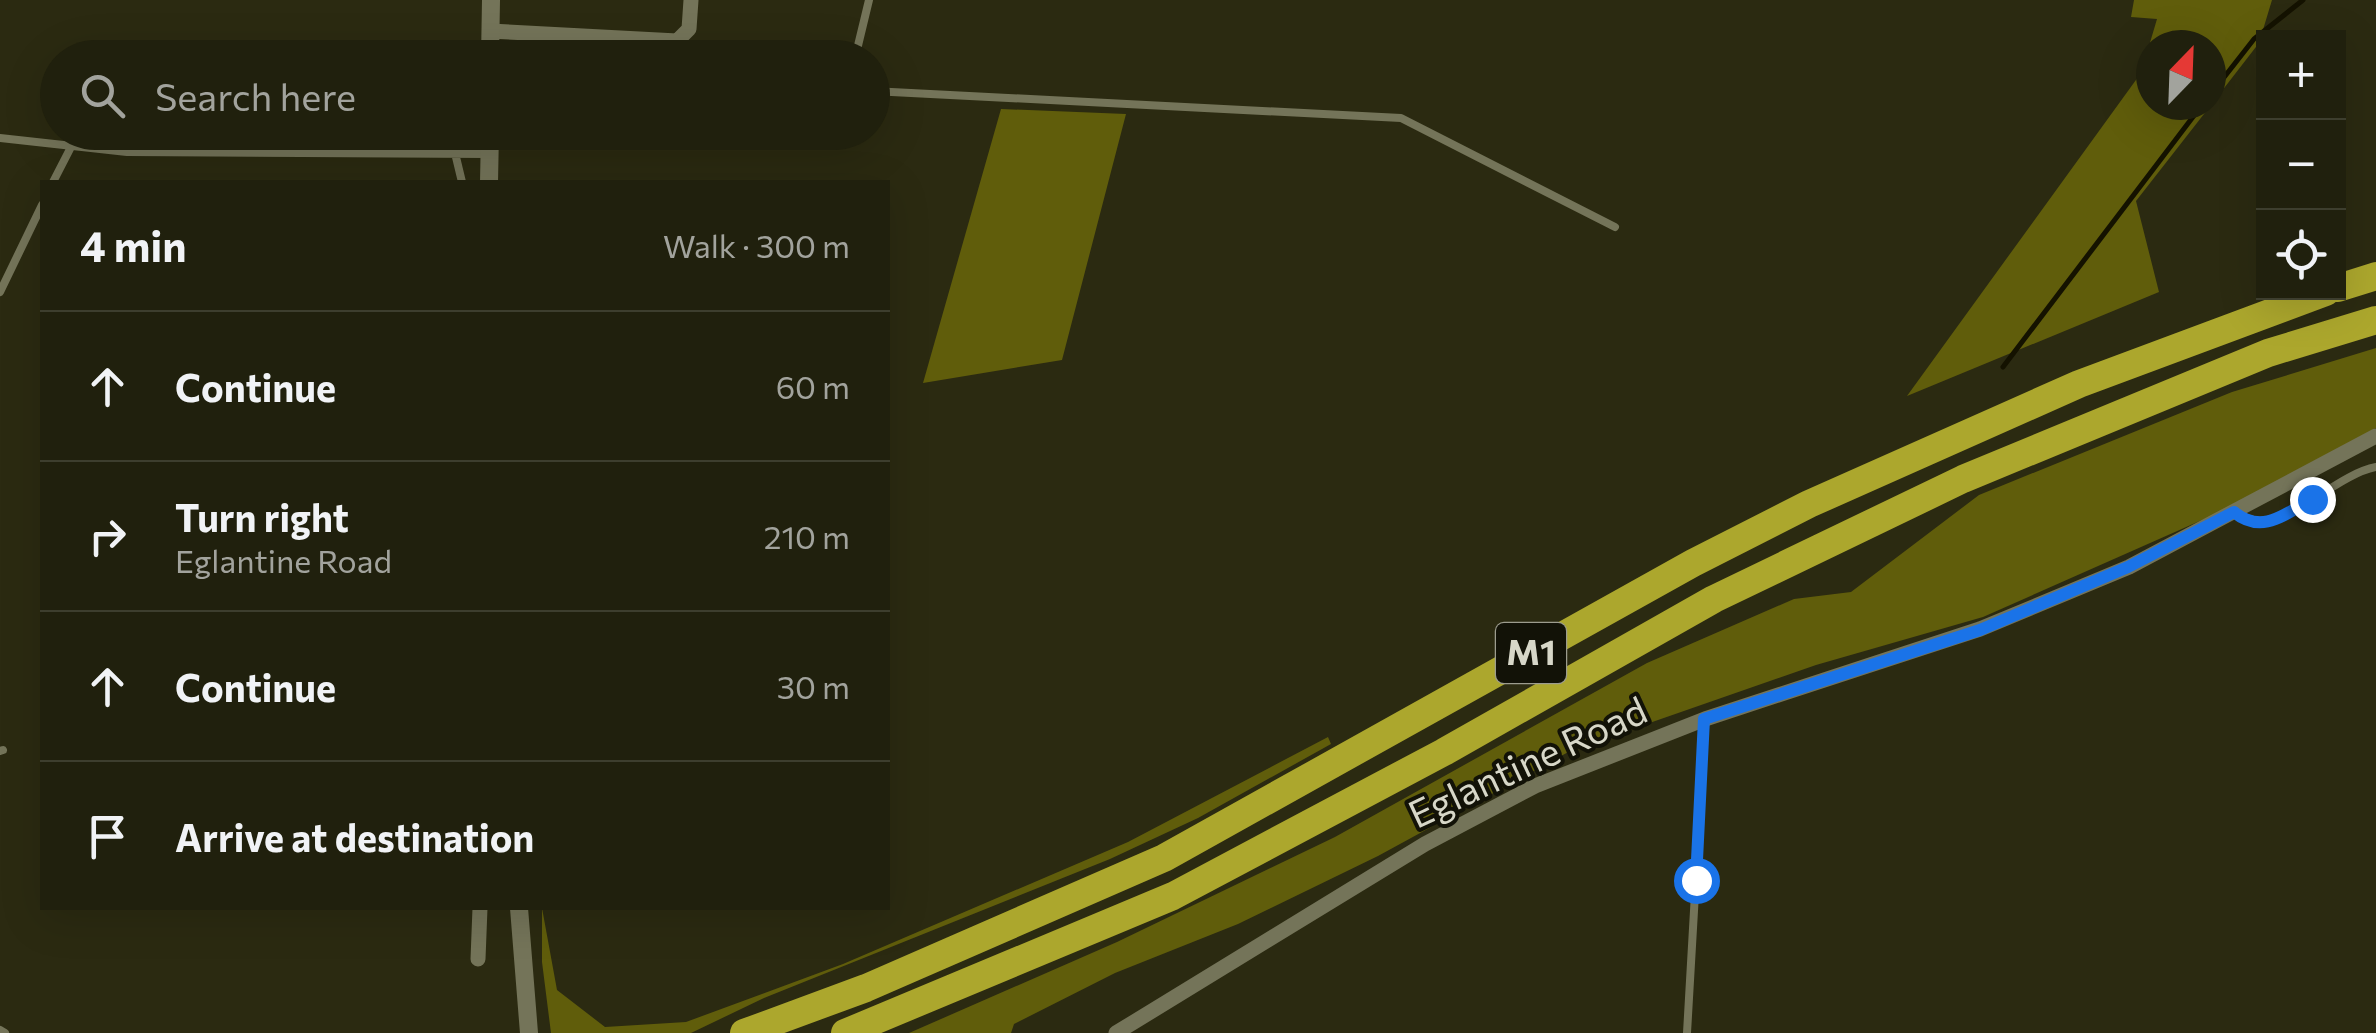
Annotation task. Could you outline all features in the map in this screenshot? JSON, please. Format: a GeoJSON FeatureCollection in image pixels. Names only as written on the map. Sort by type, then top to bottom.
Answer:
{"type":"FeatureCollection","features":[{"type":"Feature","properties":{"kind":"highway"},"geometry":{"type":"LineString","coordinates":[[2346,285],[2376,276]]}},
{"type":"Feature","properties":{"kind":"highway","name":"M1"},"geometry":{"type":"LineString","coordinates":[[744,1033],[866,988],[1164,858],[1693,562],[1809,504],[2079,384],[2305,300]]}},
{"type":"Feature","properties":{"kind":"highway","name":"M1"},"geometry":{"type":"LineString","coordinates":[[844,1033],[1173,896],[1444,752],[1714,600],[1945,487],[2268,353],[2376,320]]}},
{"type":"Feature","properties":{"kind":"street"},"geometry":{"type":"LineString","coordinates":[[490,40],[491,0]]}},
{"type":"Feature","properties":{"kind":"street"},"geometry":{"type":"LineString","coordinates":[[678,40],[689,30],[692,0]]}},
{"type":"Feature","properties":{"kind":"street"},"geometry":{"type":"LineString","coordinates":[[490,31],[658,40]]}},
{"type":"Feature","properties":{"kind":"street"},"geometry":{"type":"LineString","coordinates":[[489,180],[490,150]]}},
{"type":"Feature","properties":{"kind":"street","name":"Eglantine Road"},"geometry":{"type":"LineString","coordinates":[[1116,1033],[1425,844],[1535,786],[1704,719],[1980,630],[2128,567],[2376,436]]}},
{"type":"Feature","properties":{"kind":"street"},"geometry":{"type":"LineString","coordinates":[[478,959],[480,910]]}},
{"type":"Feature","properties":{"kind":"street"},"geometry":{"type":"LineString","coordinates":[[519,910],[529,1031]]}},
{"type":"Feature","properties":{"kind":"lane"},"geometry":{"type":"LineString","coordinates":[[859,40],[869,0]]}},
{"type":"Feature","properties":{"kind":"lane"},"geometry":{"type":"LineString","coordinates":[[890,92],[1401,118],[1616,228]]}},
{"type":"Feature","properties":{"kind":"lane"},"geometry":{"type":"LineString","coordinates":[[0,138],[40,144]]}},
{"type":"Feature","properties":{"kind":"lane"},"geometry":{"type":"LineString","coordinates":[[55,180],[70,150]]}},
{"type":"Feature","properties":{"kind":"lane"},"geometry":{"type":"LineString","coordinates":[[104,150],[311,156],[490,154]]}},
{"type":"Feature","properties":{"kind":"lane"},"geometry":{"type":"LineString","coordinates":[[455,153],[462,180]]}},
{"type":"Feature","properties":{"kind":"lane"},"geometry":{"type":"LineString","coordinates":[[0,292],[40,209]]}},
{"type":"Feature","properties":{"kind":"lane"},"geometry":{"type":"LineString","coordinates":[[2234,512],[2247,522],[2268,523],[2357,471],[2376,467]]}},
{"type":"Feature","properties":{"kind":"lane"},"geometry":{"type":"LineString","coordinates":[[1687,1033],[1704,719]]}},
{"type":"Feature","properties":{"kind":"shaded area"},"geometry":{"type":"Polygon","coordinates":[[[2134,0],[2272,0],[2263,30],[2256,30],[2256,47],[2226,86],[2226,30],[2154,30],[2157,19],[2131,17],[2134,0]]]}},
{"type":"Feature","properties":{"kind":"shaded area"},"geometry":{"type":"Polygon","coordinates":[[[2136,80],[2136,120],[2199,120],[2136,201],[2159,292],[1907,396],[2136,80]]]}},
{"type":"Feature","properties":{"kind":"shaded area"},"geometry":{"type":"Polygon","coordinates":[[[1001,109],[1126,114],[1062,360],[923,383],[1001,109]]]}},
{"type":"Feature","properties":{"kind":"shaded area"},"geometry":{"type":"Polygon","coordinates":[[[2376,348],[2376,428],[2245,501],[1983,617],[1816,665],[1572,750],[1378,856],[1238,924],[1115,973],[1014,1024],[1011,1033],[909,1033],[1117,942],[1335,837],[1647,663],[1794,599],[1851,592],[1979,495],[2232,392],[2376,348]]]}},
{"type":"Feature","properties":{"kind":"shaded area"},"geometry":{"type":"Polygon","coordinates":[[[1328,737],[1331,744],[1198,818],[1110,859],[764,998],[691,1033],[551,1033],[542,962],[542,910],[557,990],[605,1027],[686,1022],[843,964],[1128,842],[1328,737]]]}},
{"type":"Feature","properties":{"kind":"waterway"},"geometry":{"type":"LineString","coordinates":[[2226,75],[2254,39],[2303,0]]}},
{"type":"Feature","properties":{"kind":"waterway"},"geometry":{"type":"LineString","coordinates":[[2003,367],[2191,120]]}},
{"type":"Feature","properties":{"kind":"route"},"geometry":{"type":"LineString","coordinates":[[1696,880],[1704,719],[1980,630],[2128,567],[2234,512],[2247,522],[2268,523],[2312,499]]}}]}
